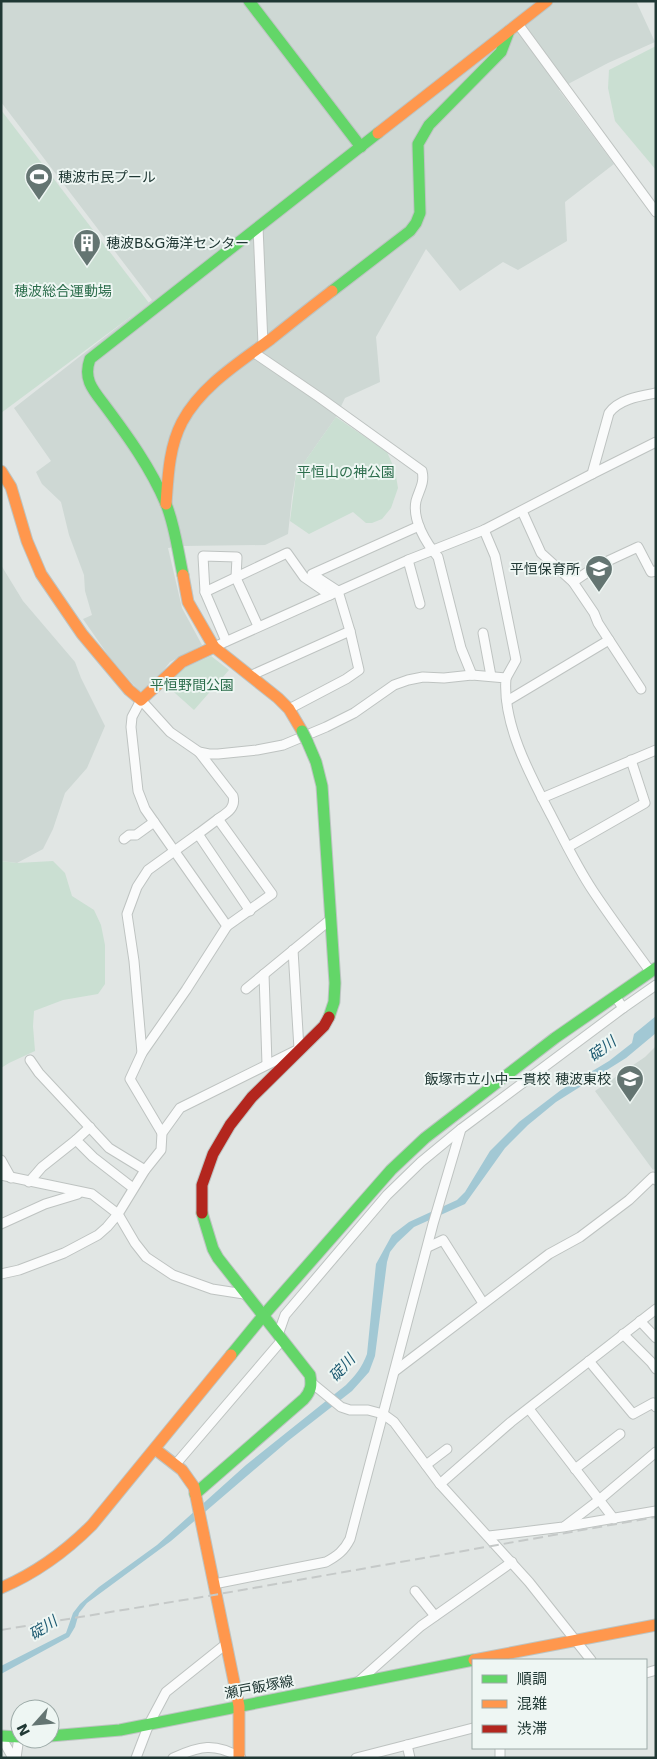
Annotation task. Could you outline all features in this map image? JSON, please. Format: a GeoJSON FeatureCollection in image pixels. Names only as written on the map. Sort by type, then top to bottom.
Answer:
{"type":"FeatureCollection","features":[{"type":"Feature","properties":{"kind":"street"},"geometry":{"type":"LineString","coordinates":[[249,1],[362,147]]}},
{"type":"Feature","properties":{"kind":"street"},"geometry":{"type":"LineString","coordinates":[[548,1],[98,351],[90,359],[86,369],[91,388],[146,465],[166,505],[177,546],[188,602],[203,630],[214,647],[252,676],[289,709],[305,736],[316,762],[322,786],[336,992],[332,1014],[324,1026],[242,1107],[214,1151],[201,1194],[201,1208],[206,1234],[219,1258],[244,1294],[310,1375],[313,1384],[340,1407],[383,1414],[394,1422],[440,1484],[512,1562],[590,1659]]}},
{"type":"Feature","properties":{"kind":"street"},"geometry":{"type":"LineString","coordinates":[[513,28],[656,212]]}},
{"type":"Feature","properties":{"kind":"street"},"geometry":{"type":"LineString","coordinates":[[166,505],[168,473],[177,435],[187,413],[203,393],[253,352],[410,231],[420,213],[418,144],[429,125],[501,52],[513,28]]}},
{"type":"Feature","properties":{"kind":"street"},"geometry":{"type":"LineString","coordinates":[[258,227],[263,344]]}},
{"type":"Feature","properties":{"kind":"street"},"geometry":{"type":"LineString","coordinates":[[253,352],[422,471],[424,477],[416,501],[415,515],[432,550],[438,557],[461,648],[472,675]]}},
{"type":"Feature","properties":{"kind":"street"},"geometry":{"type":"LineString","coordinates":[[592,474],[612,409],[630,399],[656,393]]}},
{"type":"Feature","properties":{"kind":"street"},"geometry":{"type":"LineString","coordinates":[[227,926],[145,809],[138,791],[131,727],[132,717],[141,700],[182,662],[258,626],[408,560],[484,530],[656,442]]}},
{"type":"Feature","properties":{"kind":"street"},"geometry":{"type":"LineString","coordinates":[[1,471],[11,487],[27,542],[41,574],[82,634],[129,690],[141,700],[170,732],[199,752],[233,796],[233,807],[228,812],[148,870],[137,887],[127,914],[134,961],[142,1053]]}},
{"type":"Feature","properties":{"kind":"street"},"geometry":{"type":"LineString","coordinates":[[522,511],[541,553],[573,582],[641,689]]}},
{"type":"Feature","properties":{"kind":"street"},"geometry":{"type":"LineString","coordinates":[[289,709],[359,670],[350,631],[334,593],[312,574],[419,526]]}},
{"type":"Feature","properties":{"kind":"street"},"geometry":{"type":"LineString","coordinates":[[1,1588],[46,1565],[71,1546],[92,1525],[263,1316],[391,1170],[425,1138],[555,1038],[653,970],[593,890],[568,847],[526,766],[507,702],[506,678],[516,660],[495,556],[484,530]]}},
{"type":"Feature","properties":{"kind":"street"},"geometry":{"type":"LineString","coordinates":[[573,582],[594,567],[638,547],[651,572],[656,571]]}},
{"type":"Feature","properties":{"kind":"street"},"geometry":{"type":"LineString","coordinates":[[205,592],[287,553],[304,577],[334,593]]}},
{"type":"Feature","properties":{"kind":"street"},"geometry":{"type":"LineString","coordinates":[[226,641],[205,592],[203,556],[237,558],[236,578],[258,626]]}},
{"type":"Feature","properties":{"kind":"street"},"geometry":{"type":"LineString","coordinates":[[408,560],[420,604]]}},
{"type":"Feature","properties":{"kind":"street"},"geometry":{"type":"LineString","coordinates":[[252,676],[350,631]]}},
{"type":"Feature","properties":{"kind":"street"},"geometry":{"type":"LineString","coordinates":[[483,633],[491,676]]}},
{"type":"Feature","properties":{"kind":"street"},"geometry":{"type":"LineString","coordinates":[[507,702],[609,640]]}},
{"type":"Feature","properties":{"kind":"street"},"geometry":{"type":"LineString","coordinates":[[199,752],[218,754],[282,745],[354,713],[394,685],[423,677],[444,678],[472,675],[506,678]]}},
{"type":"Feature","properties":{"kind":"street"},"geometry":{"type":"LineString","coordinates":[[542,798],[656,750]]}},
{"type":"Feature","properties":{"kind":"street"},"geometry":{"type":"LineString","coordinates":[[568,847],[645,803],[630,760]]}},
{"type":"Feature","properties":{"kind":"street"},"geometry":{"type":"LineString","coordinates":[[162,1133],[130,1079],[142,1053],[186,990],[227,926],[272,894],[218,819]]}},
{"type":"Feature","properties":{"kind":"street"},"geometry":{"type":"LineString","coordinates":[[124,839],[136,835],[154,822]]}},
{"type":"Feature","properties":{"kind":"street"},"geometry":{"type":"LineString","coordinates":[[198,834],[250,911]]}},
{"type":"Feature","properties":{"kind":"street"},"geometry":{"type":"LineString","coordinates":[[246,989],[331,919]]}},
{"type":"Feature","properties":{"kind":"street"},"geometry":{"type":"LineString","coordinates":[[293,950],[299,1049]]}},
{"type":"Feature","properties":{"kind":"street"},"geometry":{"type":"LineString","coordinates":[[264,974],[267,1064]]}},
{"type":"Feature","properties":{"kind":"street"},"geometry":{"type":"LineString","coordinates":[[175,1465],[280,1338],[285,1315],[386,1196],[421,1162],[461,1129],[656,985]]}},
{"type":"Feature","properties":{"kind":"street"},"geometry":{"type":"LineString","coordinates":[[615,996],[623,1008]]}},
{"type":"Feature","properties":{"kind":"street"},"geometry":{"type":"LineString","coordinates":[[1,1274],[19,1270],[64,1253],[87,1242],[107,1227],[118,1214],[145,1170],[161,1150],[162,1133],[175,1114],[184,1105],[299,1049]]}},
{"type":"Feature","properties":{"kind":"street"},"geometry":{"type":"LineString","coordinates":[[30,1060],[39,1073],[109,1148],[145,1170]]}},
{"type":"Feature","properties":{"kind":"street"},"geometry":{"type":"LineString","coordinates":[[29,1182],[42,1167],[90,1127]]}},
{"type":"Feature","properties":{"kind":"street"},"geometry":{"type":"LineString","coordinates":[[214,1584],[326,1562],[342,1552],[350,1539],[433,1224],[461,1129]]}},
{"type":"Feature","properties":{"kind":"street"},"geometry":{"type":"LineString","coordinates":[[76,1140],[93,1157],[133,1188]]}},
{"type":"Feature","properties":{"kind":"street"},"geometry":{"type":"LineString","coordinates":[[1,1160],[11,1178]]}},
{"type":"Feature","properties":{"kind":"street"},"geometry":{"type":"LineString","coordinates":[[1,1175],[92,1194],[118,1214],[135,1243],[146,1257],[173,1275],[212,1289],[244,1294]]}},
{"type":"Feature","properties":{"kind":"street"},"geometry":{"type":"LineString","coordinates":[[395,1372],[549,1254],[580,1236],[629,1200],[655,1177]]}},
{"type":"Feature","properties":{"kind":"street"},"geometry":{"type":"LineString","coordinates":[[2,1223],[45,1204],[80,1193]]}},
{"type":"Feature","properties":{"kind":"street"},"geometry":{"type":"LineString","coordinates":[[428,1247],[443,1240],[483,1303]]}},
{"type":"Feature","properties":{"kind":"street"},"geometry":{"type":"LineString","coordinates":[[306,1268],[317,1278]]}},
{"type":"Feature","properties":{"kind":"street"},"geometry":{"type":"LineString","coordinates":[[440,1484],[511,1422],[656,1309]]}},
{"type":"Feature","properties":{"kind":"street"},"geometry":{"type":"LineString","coordinates":[[640,1321],[656,1338]]}},
{"type":"Feature","properties":{"kind":"street"},"geometry":{"type":"LineString","coordinates":[[623,1334],[656,1369]]}},
{"type":"Feature","properties":{"kind":"street"},"geometry":{"type":"LineString","coordinates":[[589,1361],[633,1414],[653,1403],[656,1407]]}},
{"type":"Feature","properties":{"kind":"street"},"geometry":{"type":"LineString","coordinates":[[196,1500],[304,1399],[310,1392],[313,1384]]}},
{"type":"Feature","properties":{"kind":"street"},"geometry":{"type":"LineString","coordinates":[[529,1409],[614,1519]]}},
{"type":"Feature","properties":{"kind":"street"},"geometry":{"type":"LineString","coordinates":[[574,1469],[620,1434]]}},
{"type":"Feature","properties":{"kind":"street"},"geometry":{"type":"LineString","coordinates":[[155,1449],[191,1480],[238,1706],[239,1757],[219,1748],[203,1747],[173,1758]]}},
{"type":"Feature","properties":{"kind":"street"},"geometry":{"type":"LineString","coordinates":[[426,1465],[447,1449]]}},
{"type":"Feature","properties":{"kind":"street"},"geometry":{"type":"LineString","coordinates":[[563,1527],[599,1500],[656,1452]]}},
{"type":"Feature","properties":{"kind":"street"},"geometry":{"type":"LineString","coordinates":[[489,1536],[563,1527],[656,1511]]}},
{"type":"Feature","properties":{"kind":"street"},"geometry":{"type":"LineString","coordinates":[[358,1682],[421,1626],[512,1562]]}},
{"type":"Feature","properties":{"kind":"street"},"geometry":{"type":"LineString","coordinates":[[415,1591],[435,1616]]}},
{"type":"Feature","properties":{"kind":"street","name":"瀬戸飯塚線"},"geometry":{"type":"LineString","coordinates":[[488,1659],[502,1658],[656,1625]]}},
{"type":"Feature","properties":{"kind":"street"},"geometry":{"type":"LineString","coordinates":[[136,1758],[149,1724],[166,1692],[226,1644]]}},
{"type":"Feature","properties":{"kind":"street","name":"瀬戸飯塚線"},"geometry":{"type":"LineString","coordinates":[[60,1735],[84,1734],[149,1724],[472,1660]]}},
{"type":"Feature","properties":{"kind":"street"},"geometry":{"type":"LineString","coordinates":[[356,1758],[472,1728]]}},
{"type":"Feature","properties":{"kind":"street"},"geometry":{"type":"LineString","coordinates":[[1,1737],[15,1758]]}},
{"type":"Feature","properties":{"kind":"street"},"geometry":{"type":"LineString","coordinates":[[407,1745],[410,1758]]}},
{"type":"Feature","properties":{"kind":"shaded area"},"geometry":{"type":"Polygon","coordinates":[[[1,1],[636,1],[655,42],[608,63],[559,90],[614,164],[565,202],[567,241],[518,270],[503,262],[460,291],[426,249],[376,337],[380,382],[345,398],[336,417],[296,474],[288,534],[265,545],[183,546],[168,548],[182,608],[202,645],[170,662],[148,690],[139,691],[108,655],[83,619],[92,615],[85,591],[84,575],[69,535],[61,502],[42,484],[36,472],[51,461],[14,408],[152,300],[1,102],[1,1]]]}},
{"type":"Feature","properties":{"kind":"shaded area"},"geometry":{"type":"Polygon","coordinates":[[[1,565],[23,601],[75,662],[105,726],[87,768],[65,793],[53,829],[43,849],[17,863],[1,861],[1,565]]]}},
{"type":"Feature","properties":{"kind":"shaded area","name":"飯塚市立小中一貫校 穂波東校"},"geometry":{"type":"Polygon","coordinates":[[[656,1046],[656,1168],[653,1170],[595,1091],[645,1057],[656,1046]]]}},
{"type":"Feature","properties":{"kind":"green space"},"geometry":{"type":"Polygon","coordinates":[[[656,46],[656,170],[615,121],[608,88],[609,70],[656,46]]]}},
{"type":"Feature","properties":{"kind":"green space","name":"穂波総合運動場"},"geometry":{"type":"Polygon","coordinates":[[[1,110],[149,303],[1,413],[1,110]]]}},
{"type":"Feature","properties":{"kind":"green space","name":"平恒山の神公園"},"geometry":{"type":"Polygon","coordinates":[[[336,417],[387,452],[395,470],[398,488],[391,508],[382,519],[366,523],[353,512],[309,534],[290,521],[296,474],[336,417]]]}},
{"type":"Feature","properties":{"kind":"green space","name":"平恒野間公園"},"geometry":{"type":"Polygon","coordinates":[[[211,656],[229,670],[194,710],[166,685],[182,669],[211,656]]]}},
{"type":"Feature","properties":{"kind":"green space"},"geometry":{"type":"Polygon","coordinates":[[[1,861],[17,863],[53,861],[65,873],[72,896],[94,910],[101,925],[105,945],[105,984],[98,994],[63,1000],[34,1011],[35,1051],[1,1068],[1,861]]]}},
{"type":"Feature","properties":{"kind":"water"},"geometry":{"type":"Polygon","coordinates":[[[656,1016],[656,1033],[626,1058],[556,1102],[528,1125],[505,1148],[465,1204],[414,1227],[397,1243],[390,1252],[387,1262],[375,1356],[369,1372],[352,1391],[288,1441],[171,1541],[87,1603],[79,1613],[75,1627],[69,1637],[1,1674],[1,1666],[66,1633],[73,1613],[99,1587],[157,1545],[246,1465],[353,1378],[367,1354],[376,1264],[392,1235],[409,1222],[457,1200],[465,1192],[490,1151],[519,1122],[561,1090],[609,1061],[632,1043],[634,1034],[656,1016]]]}},
{"type":"Feature","properties":{"kind":"railway"},"geometry":{"type":"LineString","coordinates":[[1,1630],[208,1596],[656,1517]]}},
{"type":"Feature","properties":{"kind":"traffic: fast"},"geometry":{"type":"LineString","coordinates":[[249,1],[361,147]]}},
{"type":"Feature","properties":{"kind":"traffic: fast"},"geometry":{"type":"LineString","coordinates":[[332,291],[410,231],[416,223],[420,213],[418,144],[429,125],[501,52],[509,31]]}},
{"type":"Feature","properties":{"kind":"traffic: fast"},"geometry":{"type":"LineString","coordinates":[[183,575],[174,530],[166,504],[138,452],[92,388],[88,378],[90,359],[378,133]]}},
{"type":"Feature","properties":{"kind":"traffic: fast"},"geometry":{"type":"LineString","coordinates":[[302,731],[307,741]]}},
{"type":"Feature","properties":{"kind":"traffic: fast"},"geometry":{"type":"LineString","coordinates":[[307,741],[316,762],[322,786],[335,983],[334,1002],[329,1017]]}},
{"type":"Feature","properties":{"kind":"traffic: fast"},"geometry":{"type":"LineString","coordinates":[[231,1355],[391,1170],[425,1138],[555,1038],[656,968]]}},
{"type":"Feature","properties":{"kind":"traffic: fast"},"geometry":{"type":"LineString","coordinates":[[195,1494],[304,1399],[310,1391],[311,1385],[310,1375],[218,1258],[213,1249],[202,1213]]}},
{"type":"Feature","properties":{"kind":"traffic: fast"},"geometry":{"type":"LineString","coordinates":[[60,1735],[120,1730],[472,1660]]}},
{"type":"Feature","properties":{"kind":"traffic: fast"},"geometry":{"type":"LineString","coordinates":[[1,1736],[10,1736]]}},
{"type":"Feature","properties":{"kind":"traffic: slow"},"geometry":{"type":"LineString","coordinates":[[378,133],[547,1]]}},
{"type":"Feature","properties":{"kind":"traffic: slow"},"geometry":{"type":"LineString","coordinates":[[166,504],[174,441],[190,409],[210,386],[234,366],[332,291]]}},
{"type":"Feature","properties":{"kind":"traffic: slow"},"geometry":{"type":"LineString","coordinates":[[1,471],[11,487],[27,541],[41,574],[82,634],[129,690],[141,700],[182,662],[214,647]]}},
{"type":"Feature","properties":{"kind":"traffic: slow"},"geometry":{"type":"LineString","coordinates":[[183,575],[188,602],[214,647],[278,698],[289,709],[302,731]]}},
{"type":"Feature","properties":{"kind":"traffic: slow"},"geometry":{"type":"LineString","coordinates":[[1,1588],[26,1576],[49,1561],[92,1525],[231,1355]]}},
{"type":"Feature","properties":{"kind":"traffic: slow"},"geometry":{"type":"LineString","coordinates":[[155,1449],[182,1470],[194,1487],[239,1706],[239,1758]]}},
{"type":"Feature","properties":{"kind":"traffic: slow"},"geometry":{"type":"LineString","coordinates":[[479,1659],[656,1625]]}},
{"type":"Feature","properties":{"kind":"traffic: jam"},"geometry":{"type":"LineString","coordinates":[[202,1213],[202,1185],[213,1154],[230,1125],[252,1097],[324,1026],[329,1017]]}},
{"type":"Feature","properties":{"kind":"place","name":"穂波市民プール"},"geometry":{"type":"Point","coordinates":[39,201]}},
{"type":"Feature","properties":{"kind":"place","name":"穂波B&G海洋センター"},"geometry":{"type":"Point","coordinates":[87,267]}},
{"type":"Feature","properties":{"kind":"place","name":"平恒保育所"},"geometry":{"type":"Point","coordinates":[599,593]}},
{"type":"Feature","properties":{"kind":"place","name":"飯塚市立小中一貫校 穂波東校"},"geometry":{"type":"Point","coordinates":[630,1103]}},
{"type":"Feature","properties":{"kind":"water label","name":"碇川"},"geometry":{"type":"Point","coordinates":[602,1049]}},
{"type":"Feature","properties":{"kind":"water label","name":"碇川"},"geometry":{"type":"Point","coordinates":[342,1368]}},
{"type":"Feature","properties":{"kind":"water label","name":"碇川"},"geometry":{"type":"Point","coordinates":[43,1628]}}]}
